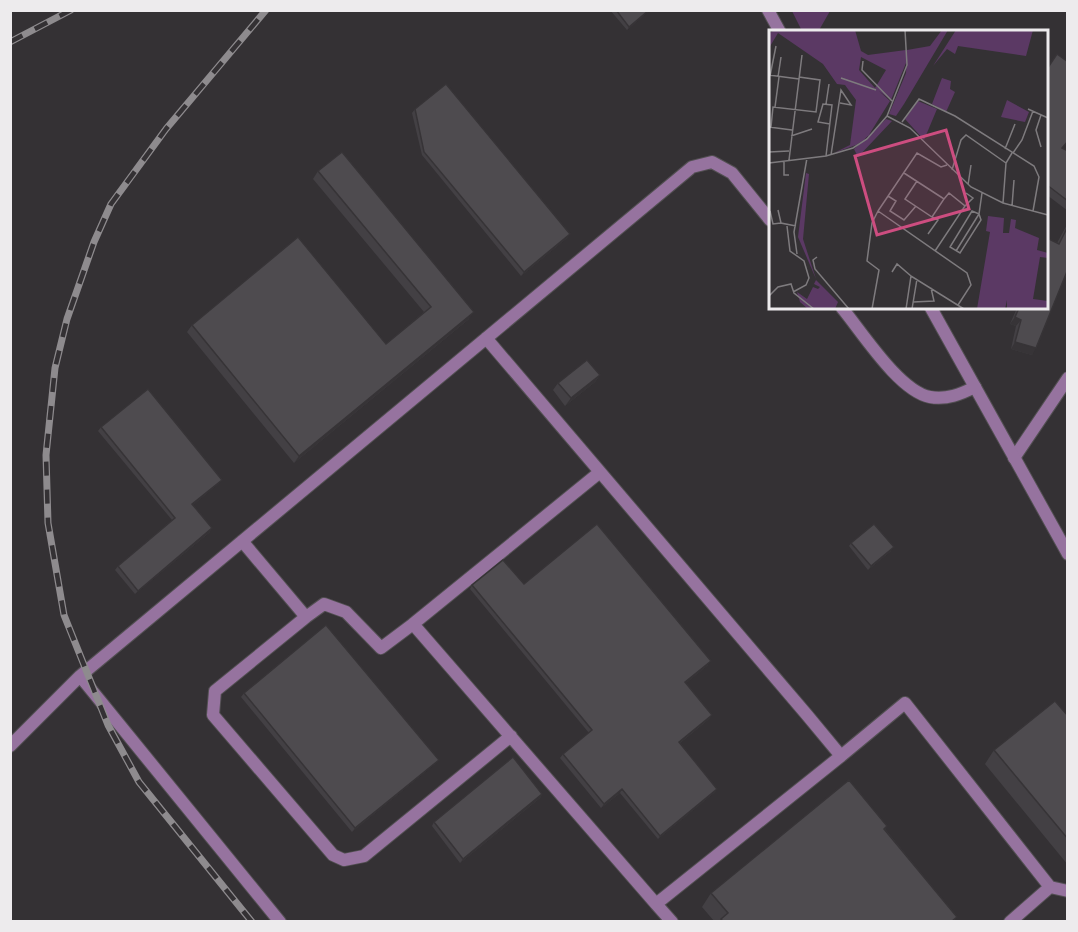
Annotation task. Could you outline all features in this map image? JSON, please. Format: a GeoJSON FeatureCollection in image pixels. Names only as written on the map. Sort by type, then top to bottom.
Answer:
{"type":"FeatureCollection","features":[{"type":"Feature","properties":{"kind":"street"},"geometry":{"type":"LineString","coordinates":[[768,10],[779,30]]}},
{"type":"Feature","properties":{"kind":"street"},"geometry":{"type":"LineString","coordinates":[[10,746],[80,676],[692,166],[712,162],[732,173],[769,218]]}},
{"type":"Feature","properties":{"kind":"street"},"geometry":{"type":"LineString","coordinates":[[843,309],[907,387],[930,397],[954,397],[975,387]]}},
{"type":"Feature","properties":{"kind":"street"},"geometry":{"type":"LineString","coordinates":[[932,309],[1068,554]]}},
{"type":"Feature","properties":{"kind":"street"},"geometry":{"type":"LineString","coordinates":[[486,338],[841,756]]}},
{"type":"Feature","properties":{"kind":"street"},"geometry":{"type":"LineString","coordinates":[[1014,458],[1068,378]]}},
{"type":"Feature","properties":{"kind":"street"},"geometry":{"type":"LineString","coordinates":[[511,736],[364,856],[344,860],[333,855],[213,715],[215,691],[324,604],[346,612],[381,648],[600,472]]}},
{"type":"Feature","properties":{"kind":"street"},"geometry":{"type":"LineString","coordinates":[[242,541],[306,617]]}},
{"type":"Feature","properties":{"kind":"street"},"geometry":{"type":"LineString","coordinates":[[413,624],[672,921]]}},
{"type":"Feature","properties":{"kind":"street"},"geometry":{"type":"LineString","coordinates":[[80,676],[280,921]]}},
{"type":"Feature","properties":{"kind":"street"},"geometry":{"type":"LineString","coordinates":[[656,904],[905,703],[1050,887],[1068,891]]}},
{"type":"Feature","properties":{"kind":"street"},"geometry":{"type":"LineString","coordinates":[[1010,921],[1050,887]]}},
{"type":"Feature","properties":{"kind":"shaded area"},"geometry":{"type":"Polygon","coordinates":[[[792,11],[830,11],[819,30],[802,30],[792,11]]]}},
{"type":"Feature","properties":{"kind":"building"},"geometry":{"type":"Polygon","coordinates":[[[616,10],[649,10],[629,27],[616,10]]]}},
{"type":"Feature","properties":{"kind":"building"},"geometry":{"type":"Polygon","coordinates":[[[1057,54],[1068,62],[1068,141],[1062,148],[1068,151],[1068,201],[1048,186],[1048,68],[1057,54]]]}},
{"type":"Feature","properties":{"kind":"building"},"geometry":{"type":"Polygon","coordinates":[[[446,84],[570,234],[524,272],[424,152],[415,109],[446,84]]]}},
{"type":"Feature","properties":{"kind":"building"},"geometry":{"type":"Polygon","coordinates":[[[342,152],[474,312],[299,456],[192,325],[298,237],[386,344],[431,307],[318,171],[342,152]]]}},
{"type":"Feature","properties":{"kind":"building"},"geometry":{"type":"Polygon","coordinates":[[[1068,226],[1068,269],[1036,348],[1015,342],[1021,320],[1015,317],[1019,309],[1048,309],[1048,238],[1059,244],[1068,226]]]}},
{"type":"Feature","properties":{"kind":"building"},"geometry":{"type":"Polygon","coordinates":[[[587,360],[600,375],[571,398],[558,383],[587,360]]]}},
{"type":"Feature","properties":{"kind":"building"},"geometry":{"type":"Polygon","coordinates":[[[148,389],[222,480],[192,504],[212,528],[138,591],[118,566],[175,518],[101,427],[148,389]]]}},
{"type":"Feature","properties":{"kind":"building"},"geometry":{"type":"Polygon","coordinates":[[[597,524],[711,661],[685,682],[712,715],[679,742],[717,789],[660,836],[622,789],[604,804],[563,754],[592,730],[472,585],[503,560],[524,584],[597,524]]]}},
{"type":"Feature","properties":{"kind":"building"},"geometry":{"type":"Polygon","coordinates":[[[874,524],[894,547],[871,566],[851,543],[874,524]]]}},
{"type":"Feature","properties":{"kind":"building"},"geometry":{"type":"Polygon","coordinates":[[[326,625],[439,760],[355,828],[244,693],[326,625]]]}},
{"type":"Feature","properties":{"kind":"building"},"geometry":{"type":"Polygon","coordinates":[[[1055,701],[1068,716],[1068,839],[994,750],[1055,701]]]}},
{"type":"Feature","properties":{"kind":"building"},"geometry":{"type":"Polygon","coordinates":[[[513,757],[542,794],[463,859],[434,822],[513,757]]]}},
{"type":"Feature","properties":{"kind":"building"},"geometry":{"type":"Polygon","coordinates":[[[849,780],[887,826],[884,829],[957,917],[952,921],[723,921],[721,919],[728,913],[711,893],[849,780]]]}},
{"type":"Feature","properties":{"kind":"railway"},"geometry":{"type":"LineString","coordinates":[[10,42],[71,10]]}},
{"type":"Feature","properties":{"kind":"railway"},"geometry":{"type":"LineString","coordinates":[[252,922],[139,782],[108,725],[64,615],[48,523],[46,455],[55,368],[67,319],[94,242],[111,204],[166,129],[266,10]]}}]}
